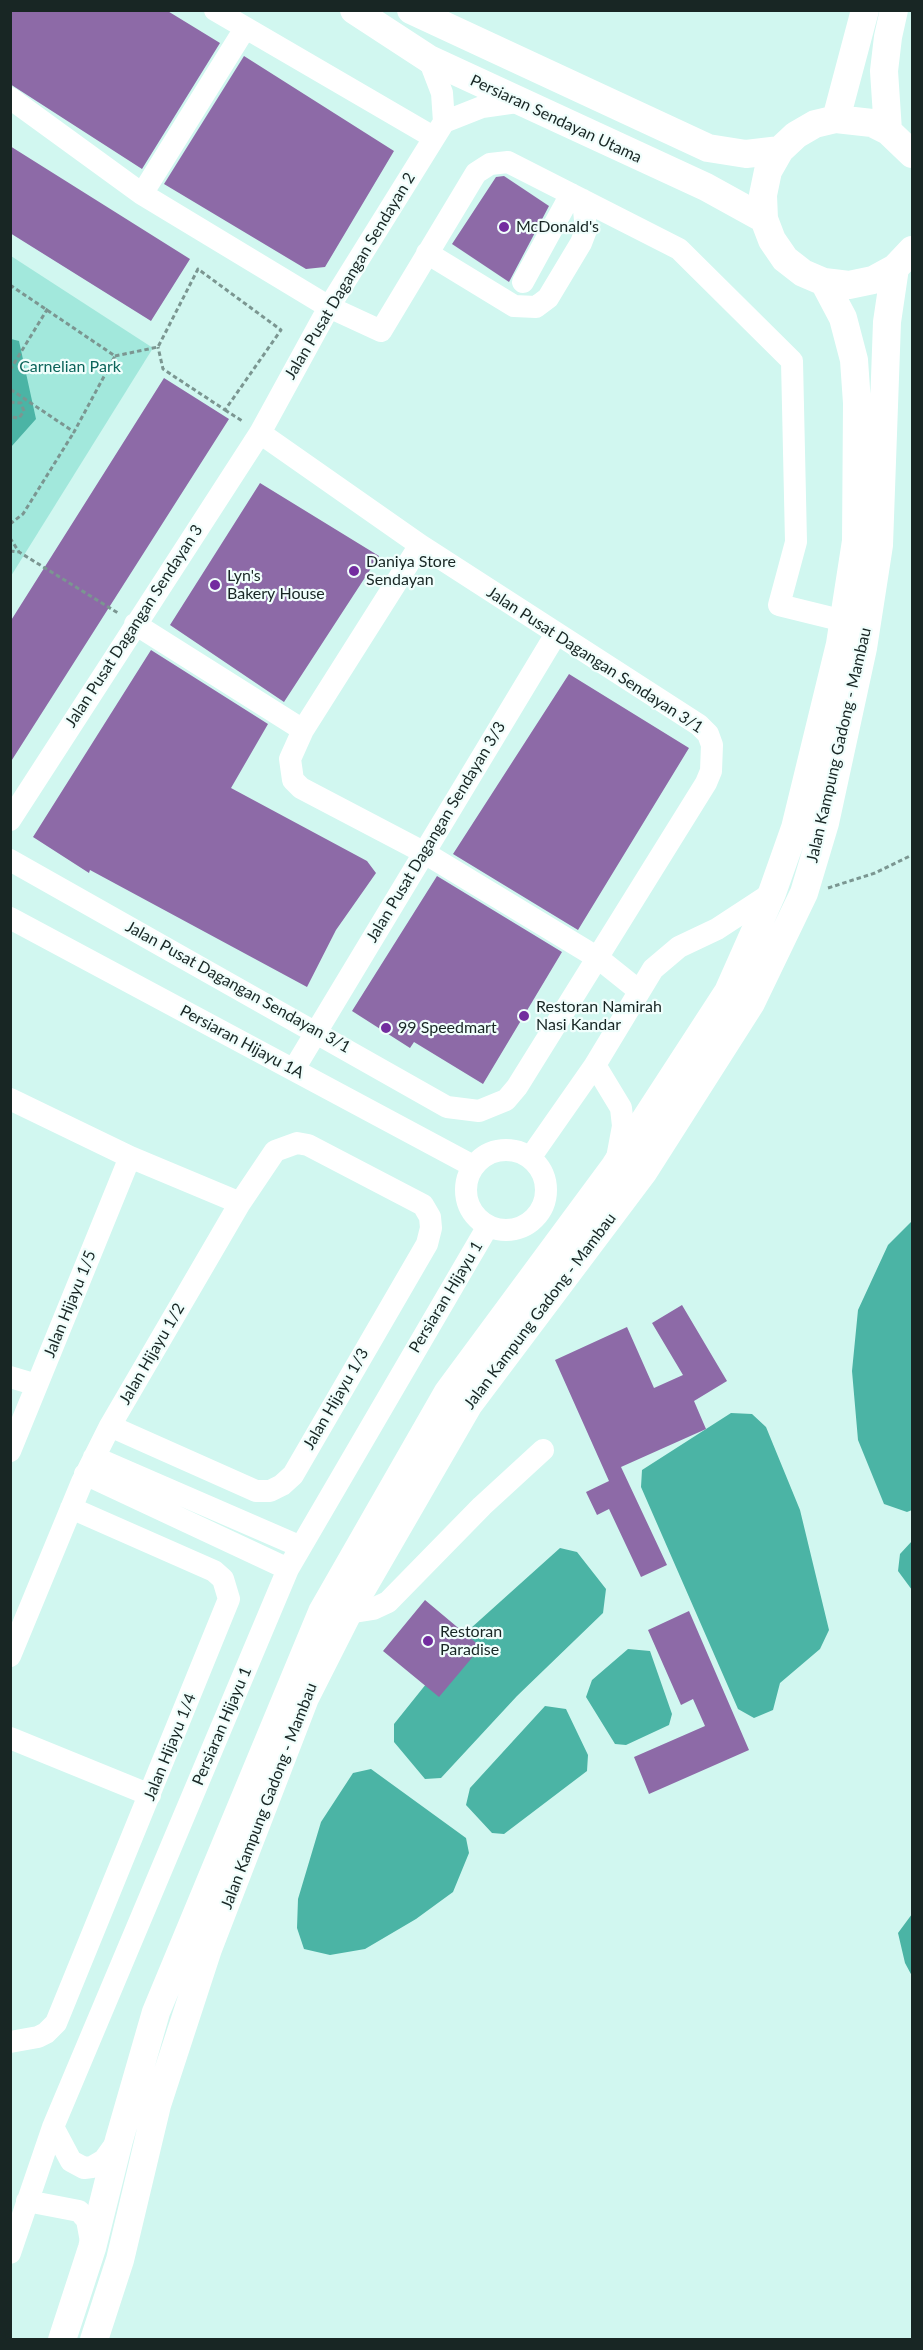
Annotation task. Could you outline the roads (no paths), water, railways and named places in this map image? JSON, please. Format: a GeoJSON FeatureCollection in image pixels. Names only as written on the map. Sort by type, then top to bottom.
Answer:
{"type":"FeatureCollection","features":[{"type":"Feature","properties":{"kind":"main road","name":"Persiaran Sendayan Utama"},"geometry":{"type":"LineString","coordinates":[[354,10],[429,59],[517,102],[706,188],[764,219]]}},
{"type":"Feature","properties":{"kind":"main road"},"geometry":{"type":"LineString","coordinates":[[411,10],[708,148],[746,154],[780,150]]}},
{"type":"Feature","properties":{"kind":"main road"},"geometry":{"type":"LineString","coordinates":[[836,119],[864,10]]}},
{"type":"Feature","properties":{"kind":"main road"},"geometry":{"type":"LineString","coordinates":[[888,130],[884,71],[894,10]]}},
{"type":"Feature","properties":{"kind":"main road"},"geometry":{"type":"LineString","coordinates":[[904,259],[873,280],[849,285],[824,282],[803,273],[785,259],[772,240],[764,219],[763,195],[768,171],[780,150],[806,129],[836,119],[872,123],[888,130],[912,154]]}},
{"type":"Feature","properties":{"kind":"main road","name":"Jalan Kampung Gadong - Mambau"},"geometry":{"type":"LineString","coordinates":[[94,2340],[120,2260],[157,2105],[208,1949],[305,1698],[348,1613],[469,1404],[644,1171],[739,1023],[787,932],[804,893],[825,823],[863,648],[879,545],[887,322],[904,259]]}},
{"type":"Feature","properties":{"kind":"main road","name":"Jalan Kampung Gadong - Mambau"},"geometry":{"type":"LineString","coordinates":[[62,2340],[92,2248],[119,2140],[156,2012],[322,1612],[448,1392],[615,1166],[728,992],[772,893],[795,828],[844,621],[856,541],[857,403],[854,360],[843,318],[824,282]]}},
{"type":"Feature","properties":{"kind":"street"},"geometry":{"type":"LineString","coordinates":[[215,10],[244,30],[438,130]]}},
{"type":"Feature","properties":{"kind":"street"},"geometry":{"type":"LineString","coordinates":[[142,194],[244,30]]}},
{"type":"Feature","properties":{"kind":"street"},"geometry":{"type":"LineString","coordinates":[[429,59],[442,93],[438,130]]}},
{"type":"Feature","properties":{"kind":"street"},"geometry":{"type":"LineString","coordinates":[[10,98],[142,194],[329,307],[381,331],[476,173],[490,164],[508,162],[679,249],[792,361],[796,542],[778,605],[844,621]]}},
{"type":"Feature","properties":{"kind":"street"},"geometry":{"type":"LineString","coordinates":[[438,130],[482,107],[517,102]]}},
{"type":"Feature","properties":{"kind":"street","name":"Jalan Pusat Dagangan Sendayan 2"},"geometry":{"type":"LineString","coordinates":[[260,433],[329,307],[438,130]]}},
{"type":"Feature","properties":{"kind":"street"},"geometry":{"type":"LineString","coordinates":[[428,254],[514,306],[536,307],[548,298],[581,243],[586,230],[577,197]]}},
{"type":"Feature","properties":{"kind":"street"},"geometry":{"type":"LineString","coordinates":[[524,282],[577,197]]}},
{"type":"Feature","properties":{"kind":"street","name":"Jalan Pusat Dagangan Sendayan 3/1"},"geometry":{"type":"LineString","coordinates":[[10,860],[316,1030],[447,1107],[479,1112],[506,1100],[517,1087],[706,783],[711,771],[712,745],[708,734],[699,725],[420,545],[260,433]]}},
{"type":"Feature","properties":{"kind":"street","name":"Jalan Pusat Dagangan Sendayan 3"},"geometry":{"type":"LineString","coordinates":[[10,820],[260,433]]}},
{"type":"Feature","properties":{"kind":"street"},"geometry":{"type":"LineString","coordinates":[[420,545],[303,730],[290,759],[293,780],[301,788],[423,852],[598,958],[638,990]]}},
{"type":"Feature","properties":{"kind":"street"},"geometry":{"type":"LineString","coordinates":[[135,624],[303,730]]}},
{"type":"Feature","properties":{"kind":"street","name":"Jalan Pusat Dagangan Sendayan 3/3"},"geometry":{"type":"LineString","coordinates":[[294,1069],[556,634]]}},
{"type":"Feature","properties":{"kind":"street"},"geometry":{"type":"LineString","coordinates":[[530,1158],[595,1065],[638,990],[653,969],[679,947],[717,929],[772,893]]}},
{"type":"Feature","properties":{"kind":"street","name":"Persiaran Hijayu 1A"},"geometry":{"type":"LineString","coordinates":[[10,918],[473,1166]]}},
{"type":"Feature","properties":{"kind":"street"},"geometry":{"type":"LineString","coordinates":[[595,1065],[621,1108],[623,1117],[615,1166]]}},
{"type":"Feature","properties":{"kind":"street"},"geometry":{"type":"LineString","coordinates":[[10,1099],[130,1157],[240,1203]]}},
{"type":"Feature","properties":{"kind":"street","name":"Jalan Hijayu 1/2"},"geometry":{"type":"LineString","coordinates":[[10,1656],[71,1508],[110,1425],[240,1203],[275,1151],[297,1143],[309,1145],[364,1172]]}},
{"type":"Feature","properties":{"kind":"street"},"geometry":{"type":"LineString","coordinates":[[506,1150],[519,1152],[530,1158],[539,1168],[544,1180],[543,1205],[536,1216],[515,1230],[501,1230],[488,1226],[477,1218],[469,1206],[465,1193],[467,1179],[473,1166],[488,1154],[506,1150]]}},
{"type":"Feature","properties":{"kind":"street","name":"Jalan Hijayu 1/5"},"geometry":{"type":"LineString","coordinates":[[10,1451],[130,1157]]}},
{"type":"Feature","properties":{"kind":"street","name":"Jalan Hijayu 1/3"},"geometry":{"type":"LineString","coordinates":[[110,1425],[256,1491],[270,1491],[282,1485],[292,1475],[427,1244],[431,1228],[430,1217],[423,1205],[364,1172]]}},
{"type":"Feature","properties":{"kind":"street","name":"Persiaran Hijayu 1"},"geometry":{"type":"LineString","coordinates":[[10,2253],[53,2127],[288,1569],[299,1546],[488,1226]]}},
{"type":"Feature","properties":{"kind":"street"},"geometry":{"type":"LineString","coordinates":[[10,1377],[37,1385]]}},
{"type":"Feature","properties":{"kind":"street"},"geometry":{"type":"LineString","coordinates":[[348,1613],[373,1609],[388,1602],[482,1506],[543,1450]]}},
{"type":"Feature","properties":{"kind":"street"},"geometry":{"type":"LineString","coordinates":[[90,1466],[299,1546]]}},
{"type":"Feature","properties":{"kind":"street"},"geometry":{"type":"LineString","coordinates":[[90,1466],[288,1569]]}},
{"type":"Feature","properties":{"kind":"street","name":"Jalan Hijayu 1/4"},"geometry":{"type":"LineString","coordinates":[[10,2042],[38,2037],[56,2023],[229,1599],[227,1588],[214,1571],[71,1508]]}},
{"type":"Feature","properties":{"kind":"street"},"geometry":{"type":"LineString","coordinates":[[10,1738],[150,1795]]}},
{"type":"Feature","properties":{"kind":"street"},"geometry":{"type":"LineString","coordinates":[[53,2127],[65,2153],[78,2166],[84,2168],[104,2160],[119,2140]]}},
{"type":"Feature","properties":{"kind":"street"},"geometry":{"type":"LineString","coordinates":[[27,2201],[79,2211],[87,2220],[92,2248]]}},
{"type":"Feature","properties":{"kind":"place","name":"McDonald's"},"geometry":{"type":"Point","coordinates":[504,227]}},
{"type":"Feature","properties":{"kind":"place","name":"Daniya Store Sendayan"},"geometry":{"type":"Point","coordinates":[354,571]}},
{"type":"Feature","properties":{"kind":"place","name":"Lyn's Bakery House"},"geometry":{"type":"Point","coordinates":[215,585]}},
{"type":"Feature","properties":{"kind":"place","name":"Restoran Namirah Nasi Kandar"},"geometry":{"type":"Point","coordinates":[524,1016]}},
{"type":"Feature","properties":{"kind":"place","name":"99 Speedmart"},"geometry":{"type":"Point","coordinates":[386,1028]}},
{"type":"Feature","properties":{"kind":"place","name":"Restoran Paradise"},"geometry":{"type":"Point","coordinates":[428,1641]}},
{"type":"Feature","properties":{"kind":"park label","name":"Carnelian Park"},"geometry":{"type":"Point","coordinates":[70,367]}}]}
